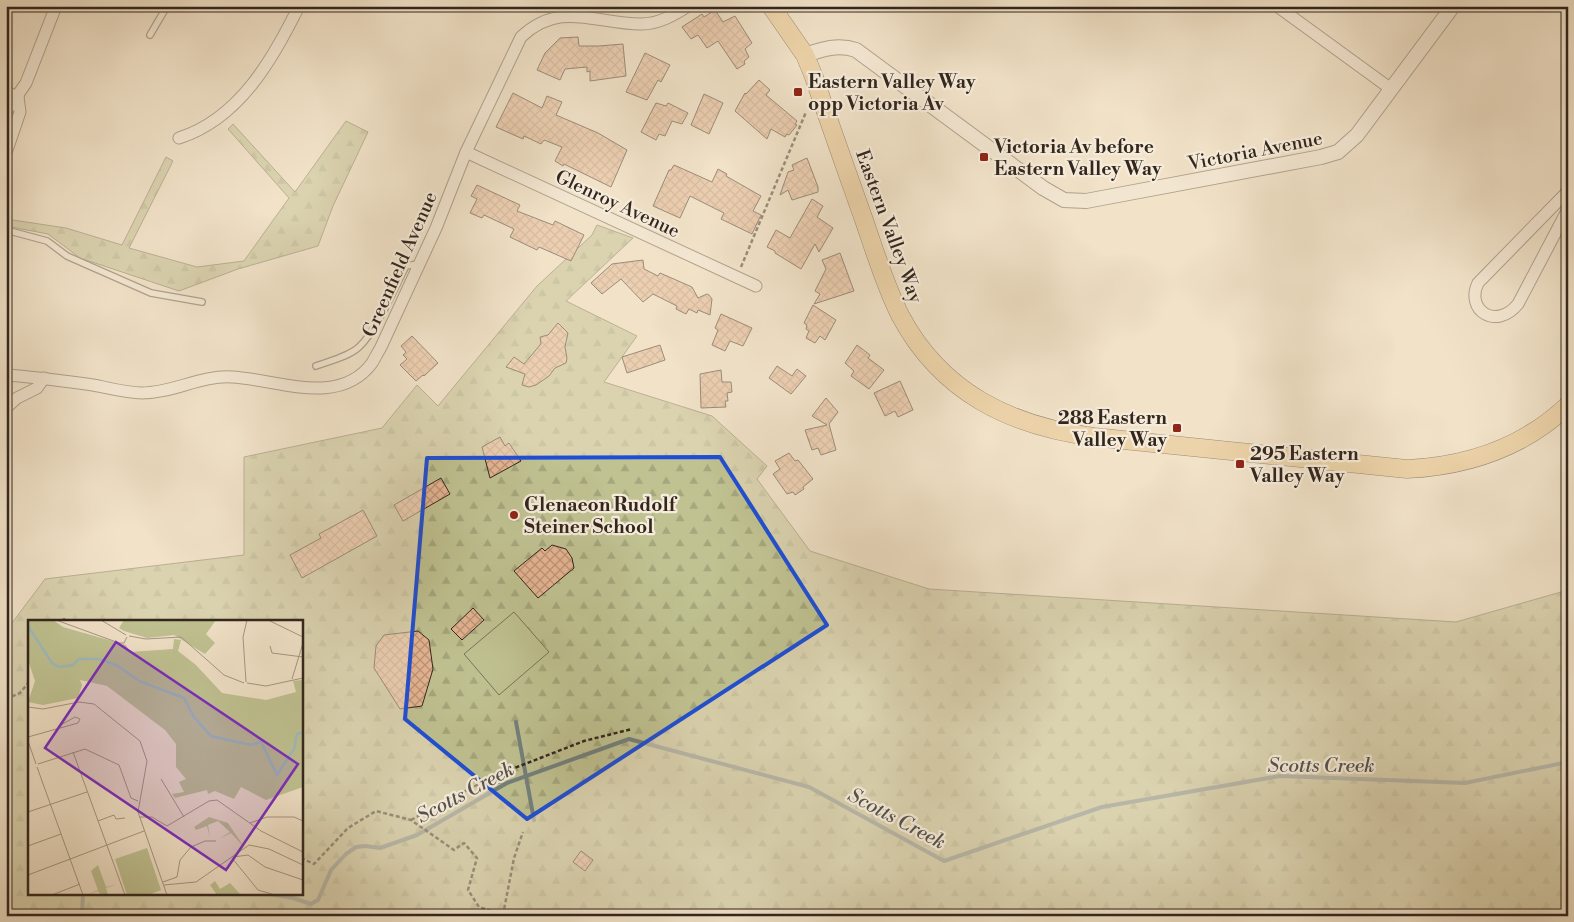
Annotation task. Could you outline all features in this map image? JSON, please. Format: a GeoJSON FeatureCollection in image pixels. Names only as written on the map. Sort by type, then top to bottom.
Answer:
{"type":"FeatureCollection","features":[{"type":"Feature","properties":{"kind":"main road","name":"Eastern Valley Way"},"geometry":{"type":"LineString","coordinates":[[772,6],[805,55],[886,284],[902,318],[920,346],[948,376],[973,396],[1000,412],[1049,430],[1094,437],[1407,469],[1431,468],[1460,463],[1488,454],[1514,443],[1536,430],[1568,405]]}},
{"type":"Feature","properties":{"kind":"street"},"geometry":{"type":"LineString","coordinates":[[6,112],[26,83],[56,6]]}},
{"type":"Feature","properties":{"kind":"street"},"geometry":{"type":"LineString","coordinates":[[180,138],[197,132],[218,120],[245,93],[271,59],[298,6]]}},
{"type":"Feature","properties":{"kind":"street","name":"Greenfield Avenue"},"geometry":{"type":"LineString","coordinates":[[6,375],[44,378],[140,393],[158,392],[209,378],[224,377],[317,389],[339,386],[357,377],[371,364],[385,339],[420,263],[466,152],[521,37],[530,25],[540,17],[554,11],[569,9],[582,10],[628,23],[655,23],[688,6]]}},
{"type":"Feature","properties":{"kind":"street"},"geometry":{"type":"LineString","coordinates":[[1277,6],[1391,89]]}},
{"type":"Feature","properties":{"kind":"street","name":"Victoria Avenue"},"geometry":{"type":"LineString","coordinates":[[805,55],[834,47],[845,46],[856,50],[1043,188],[1064,200],[1086,201],[1338,152],[1352,141],[1453,6]]}},
{"type":"Feature","properties":{"kind":"street"},"geometry":{"type":"LineString","coordinates":[[6,92],[18,97]]}},
{"type":"Feature","properties":{"kind":"street"},"geometry":{"type":"LineString","coordinates":[[6,152],[20,112],[18,97]]}},
{"type":"Feature","properties":{"kind":"street","name":"Glenroy Avenue"},"geometry":{"type":"LineString","coordinates":[[466,152],[756,286]]}},
{"type":"Feature","properties":{"kind":"street"},"geometry":{"type":"LineString","coordinates":[[1568,191],[1478,283],[1474,290],[1474,298],[1482,311],[1494,317],[1501,317],[1513,310],[1518,304],[1568,209]]}},
{"type":"Feature","properties":{"kind":"street"},"geometry":{"type":"LineString","coordinates":[[6,408],[17,398],[37,388],[44,378]]}},
{"type":"Feature","properties":{"kind":"lane"},"geometry":{"type":"LineString","coordinates":[[150,35],[166,6]]}},
{"type":"Feature","properties":{"kind":"lane"},"geometry":{"type":"LineString","coordinates":[[6,230],[47,241],[67,256],[151,293],[202,302]]}},
{"type":"Feature","properties":{"kind":"lane"},"geometry":{"type":"LineString","coordinates":[[316,366],[334,360],[357,348],[370,334],[406,266],[420,263]]}},
{"type":"Feature","properties":{"kind":"path"},"geometry":{"type":"LineString","coordinates":[[736,278],[806,112]]}},
{"type":"Feature","properties":{"kind":"path"},"geometry":{"type":"LineString","coordinates":[[6,699],[20,692],[28,683]]}},
{"type":"Feature","properties":{"kind":"path"},"geometry":{"type":"LineString","coordinates":[[410,820],[494,776],[584,741],[632,729]]}},
{"type":"Feature","properties":{"kind":"path"},"geometry":{"type":"LineString","coordinates":[[302,858],[314,864],[348,828],[376,812],[410,820],[454,850],[464,842],[478,858],[468,890],[479,907],[503,916],[514,858],[523,832]]}},
{"type":"Feature","properties":{"kind":"highlighted area"},"geometry":{"type":"Polygon","coordinates":[[[720,457],[827,625],[527,819],[405,719],[427,458],[720,457]]]}},
{"type":"Feature","properties":{"kind":"green space"},"geometry":{"type":"Polygon","coordinates":[[[346,121],[368,132],[333,206],[318,246],[238,269],[179,291],[80,258],[48,234],[6,226],[6,219],[66,228],[122,245],[166,157],[173,161],[129,248],[197,267],[244,261],[289,198],[228,129],[233,124],[295,192],[346,121]]]}},
{"type":"Feature","properties":{"kind":"green space"},"geometry":{"type":"Polygon","coordinates":[[[597,225],[633,238],[566,301],[637,336],[604,382],[712,416],[767,466],[757,479],[810,551],[929,589],[1456,622],[1568,590],[1568,910],[1549,916],[1459,916],[1453,913],[1448,916],[6,916],[6,631],[45,579],[244,555],[244,457],[382,428],[417,385],[438,406],[537,286],[592,235],[597,225]]]}},
{"type":"Feature","properties":{"kind":"green space"},"geometry":{"type":"Polygon","coordinates":[[[514,612],[549,652],[499,695],[464,654],[514,612]]]}},
{"type":"Feature","properties":{"kind":"building"},"geometry":{"type":"Polygon","coordinates":[[[715,10],[723,22],[735,16],[752,43],[745,49],[749,57],[744,61],[745,64],[737,69],[718,41],[707,48],[698,35],[691,39],[682,27],[702,14],[704,17],[715,10]]]}},
{"type":"Feature","properties":{"kind":"building"},"geometry":{"type":"Polygon","coordinates":[[[578,37],[579,46],[623,44],[626,76],[590,81],[590,71],[587,72],[587,67],[565,69],[560,80],[537,70],[545,53],[560,38],[578,37]]]}},
{"type":"Feature","properties":{"kind":"building"},"geometry":{"type":"Polygon","coordinates":[[[645,53],[670,65],[661,82],[658,80],[647,100],[626,92],[645,53]]]}},
{"type":"Feature","properties":{"kind":"building"},"geometry":{"type":"Polygon","coordinates":[[[759,80],[770,90],[766,95],[797,121],[795,124],[797,125],[785,137],[771,129],[767,139],[735,111],[745,93],[759,80]]]}},
{"type":"Feature","properties":{"kind":"building"},"geometry":{"type":"Polygon","coordinates":[[[513,93],[542,108],[547,96],[562,102],[556,115],[598,133],[627,150],[611,187],[555,161],[562,147],[544,140],[541,144],[524,136],[523,139],[496,127],[513,93]]]}},
{"type":"Feature","properties":{"kind":"building"},"geometry":{"type":"Polygon","coordinates":[[[704,94],[723,103],[709,134],[691,125],[704,94]]]}},
{"type":"Feature","properties":{"kind":"building"},"geometry":{"type":"Polygon","coordinates":[[[656,103],[666,106],[668,103],[688,113],[682,124],[672,121],[665,136],[659,134],[656,140],[641,132],[656,103]]]}},
{"type":"Feature","properties":{"kind":"building"},"geometry":{"type":"Polygon","coordinates":[[[807,158],[818,187],[818,192],[792,200],[788,190],[780,195],[788,172],[794,170],[792,165],[807,158]]]}},
{"type":"Feature","properties":{"kind":"building"},"geometry":{"type":"Polygon","coordinates":[[[674,165],[712,182],[718,169],[727,174],[726,176],[761,196],[753,211],[761,215],[752,234],[721,219],[724,213],[690,196],[680,218],[653,206],[669,170],[674,165]]]}},
{"type":"Feature","properties":{"kind":"building"},"geometry":{"type":"Polygon","coordinates":[[[477,185],[520,205],[517,211],[553,225],[555,221],[584,235],[571,261],[539,247],[537,250],[510,237],[514,229],[484,215],[482,218],[470,213],[477,199],[471,196],[477,185]]]}},
{"type":"Feature","properties":{"kind":"building"},"geometry":{"type":"Polygon","coordinates":[[[812,199],[823,206],[817,217],[833,228],[819,252],[815,244],[801,269],[767,247],[776,230],[790,238],[812,199]]]}},
{"type":"Feature","properties":{"kind":"building"},"geometry":{"type":"Polygon","coordinates":[[[840,253],[854,291],[814,304],[820,294],[815,291],[826,269],[822,260],[840,253]]]}},
{"type":"Feature","properties":{"kind":"building"},"geometry":{"type":"Polygon","coordinates":[[[643,260],[644,269],[658,276],[660,273],[692,287],[698,298],[709,295],[712,299],[710,315],[698,310],[697,313],[689,309],[686,314],[676,309],[677,306],[653,294],[643,302],[621,279],[602,294],[591,283],[612,264],[643,260]]]}},
{"type":"Feature","properties":{"kind":"building"},"geometry":{"type":"Polygon","coordinates":[[[813,305],[836,320],[825,340],[820,336],[815,343],[806,338],[809,331],[804,323],[813,305]]]}},
{"type":"Feature","properties":{"kind":"building"},"geometry":{"type":"Polygon","coordinates":[[[721,314],[752,328],[743,346],[730,341],[725,351],[712,345],[718,330],[715,328],[721,314]]]}},
{"type":"Feature","properties":{"kind":"building"},"geometry":{"type":"Polygon","coordinates":[[[558,323],[568,333],[565,347],[566,363],[555,368],[549,376],[536,385],[529,387],[522,385],[525,374],[506,367],[514,357],[524,364],[541,344],[540,337],[548,335],[558,323]]]}},
{"type":"Feature","properties":{"kind":"building"},"geometry":{"type":"Polygon","coordinates":[[[412,336],[438,363],[416,381],[400,365],[407,359],[403,355],[406,352],[401,346],[412,336]]]}},
{"type":"Feature","properties":{"kind":"building"},"geometry":{"type":"Polygon","coordinates":[[[660,345],[665,360],[627,373],[622,357],[660,345]]]}},
{"type":"Feature","properties":{"kind":"building"},"geometry":{"type":"Polygon","coordinates":[[[857,345],[870,355],[868,358],[884,370],[869,389],[851,376],[854,371],[845,363],[857,345]]]}},
{"type":"Feature","properties":{"kind":"building"},"geometry":{"type":"Polygon","coordinates":[[[777,366],[792,376],[797,369],[806,376],[791,394],[769,378],[777,366]]]}},
{"type":"Feature","properties":{"kind":"building"},"geometry":{"type":"Polygon","coordinates":[[[721,370],[722,382],[731,382],[732,392],[727,393],[728,401],[725,401],[726,407],[701,408],[700,374],[721,370]]]}},
{"type":"Feature","properties":{"kind":"building"},"geometry":{"type":"Polygon","coordinates":[[[900,381],[913,410],[898,417],[895,411],[885,416],[874,393],[900,381]]]}},
{"type":"Feature","properties":{"kind":"building"},"geometry":{"type":"Polygon","coordinates":[[[826,398],[838,412],[829,424],[836,450],[821,455],[818,448],[812,450],[805,430],[827,425],[812,416],[826,398]]]}},
{"type":"Feature","properties":{"kind":"building"},"geometry":{"type":"Polygon","coordinates":[[[500,437],[505,446],[509,443],[521,461],[490,478],[482,447],[500,437]]]}},
{"type":"Feature","properties":{"kind":"building"},"geometry":{"type":"Polygon","coordinates":[[[789,453],[795,461],[798,460],[813,479],[795,495],[793,492],[787,494],[773,474],[780,469],[775,461],[789,453]]]}},
{"type":"Feature","properties":{"kind":"building"},"geometry":{"type":"Polygon","coordinates":[[[441,478],[450,494],[403,521],[394,505],[441,478]]]}},
{"type":"Feature","properties":{"kind":"building"},"geometry":{"type":"Polygon","coordinates":[[[363,510],[377,536],[302,578],[290,555],[321,538],[319,534],[363,510]]]}},
{"type":"Feature","properties":{"kind":"building"},"geometry":{"type":"Polygon","coordinates":[[[552,545],[566,549],[572,558],[574,568],[538,598],[514,571],[542,548],[545,551],[552,545]]]}},
{"type":"Feature","properties":{"kind":"building"},"geometry":{"type":"Polygon","coordinates":[[[473,608],[484,620],[462,640],[451,629],[473,608]]]}},
{"type":"Feature","properties":{"kind":"building"},"geometry":{"type":"Polygon","coordinates":[[[418,631],[429,640],[433,669],[422,706],[400,709],[374,668],[376,646],[384,635],[418,631]]]}},
{"type":"Feature","properties":{"kind":"building"},"geometry":{"type":"Polygon","coordinates":[[[581,851],[593,860],[585,871],[573,862],[581,851]]]}},
{"type":"Feature","properties":{"kind":"waterway"},"geometry":{"type":"LineString","coordinates":[[516,722],[534,820]]}},
{"type":"Feature","properties":{"kind":"waterway","name":"Scotts Creek"},"geometry":{"type":"LineString","coordinates":[[270,894],[293,898],[311,904],[318,900],[331,870],[346,854],[356,847],[380,848],[417,835],[507,783],[629,739],[809,787],[944,861],[1102,807],[1280,776],[1465,783],[1568,762]]}},
{"type":"Feature","properties":{"kind":"waterway","name":"Scotts Creek"},"geometry":{"type":"LineString","coordinates":[[82,916],[83,894]]}},
{"type":"Feature","properties":{"kind":"place","name":"Eastern Valley Way opp Victoria Av"},"geometry":{"type":"Point","coordinates":[798,92]}},
{"type":"Feature","properties":{"kind":"place","name":"Victoria Av before Eastern Valley Way"},"geometry":{"type":"Point","coordinates":[984,157]}},
{"type":"Feature","properties":{"kind":"place","name":"288 Eastern Valley Way"},"geometry":{"type":"Point","coordinates":[1177,428]}},
{"type":"Feature","properties":{"kind":"place","name":"295 Eastern Valley Way"},"geometry":{"type":"Point","coordinates":[1240,464]}},
{"type":"Feature","properties":{"kind":"place","name":"Glenaeon Rudolf Steiner School"},"geometry":{"type":"Point","coordinates":[514,515]}}]}
